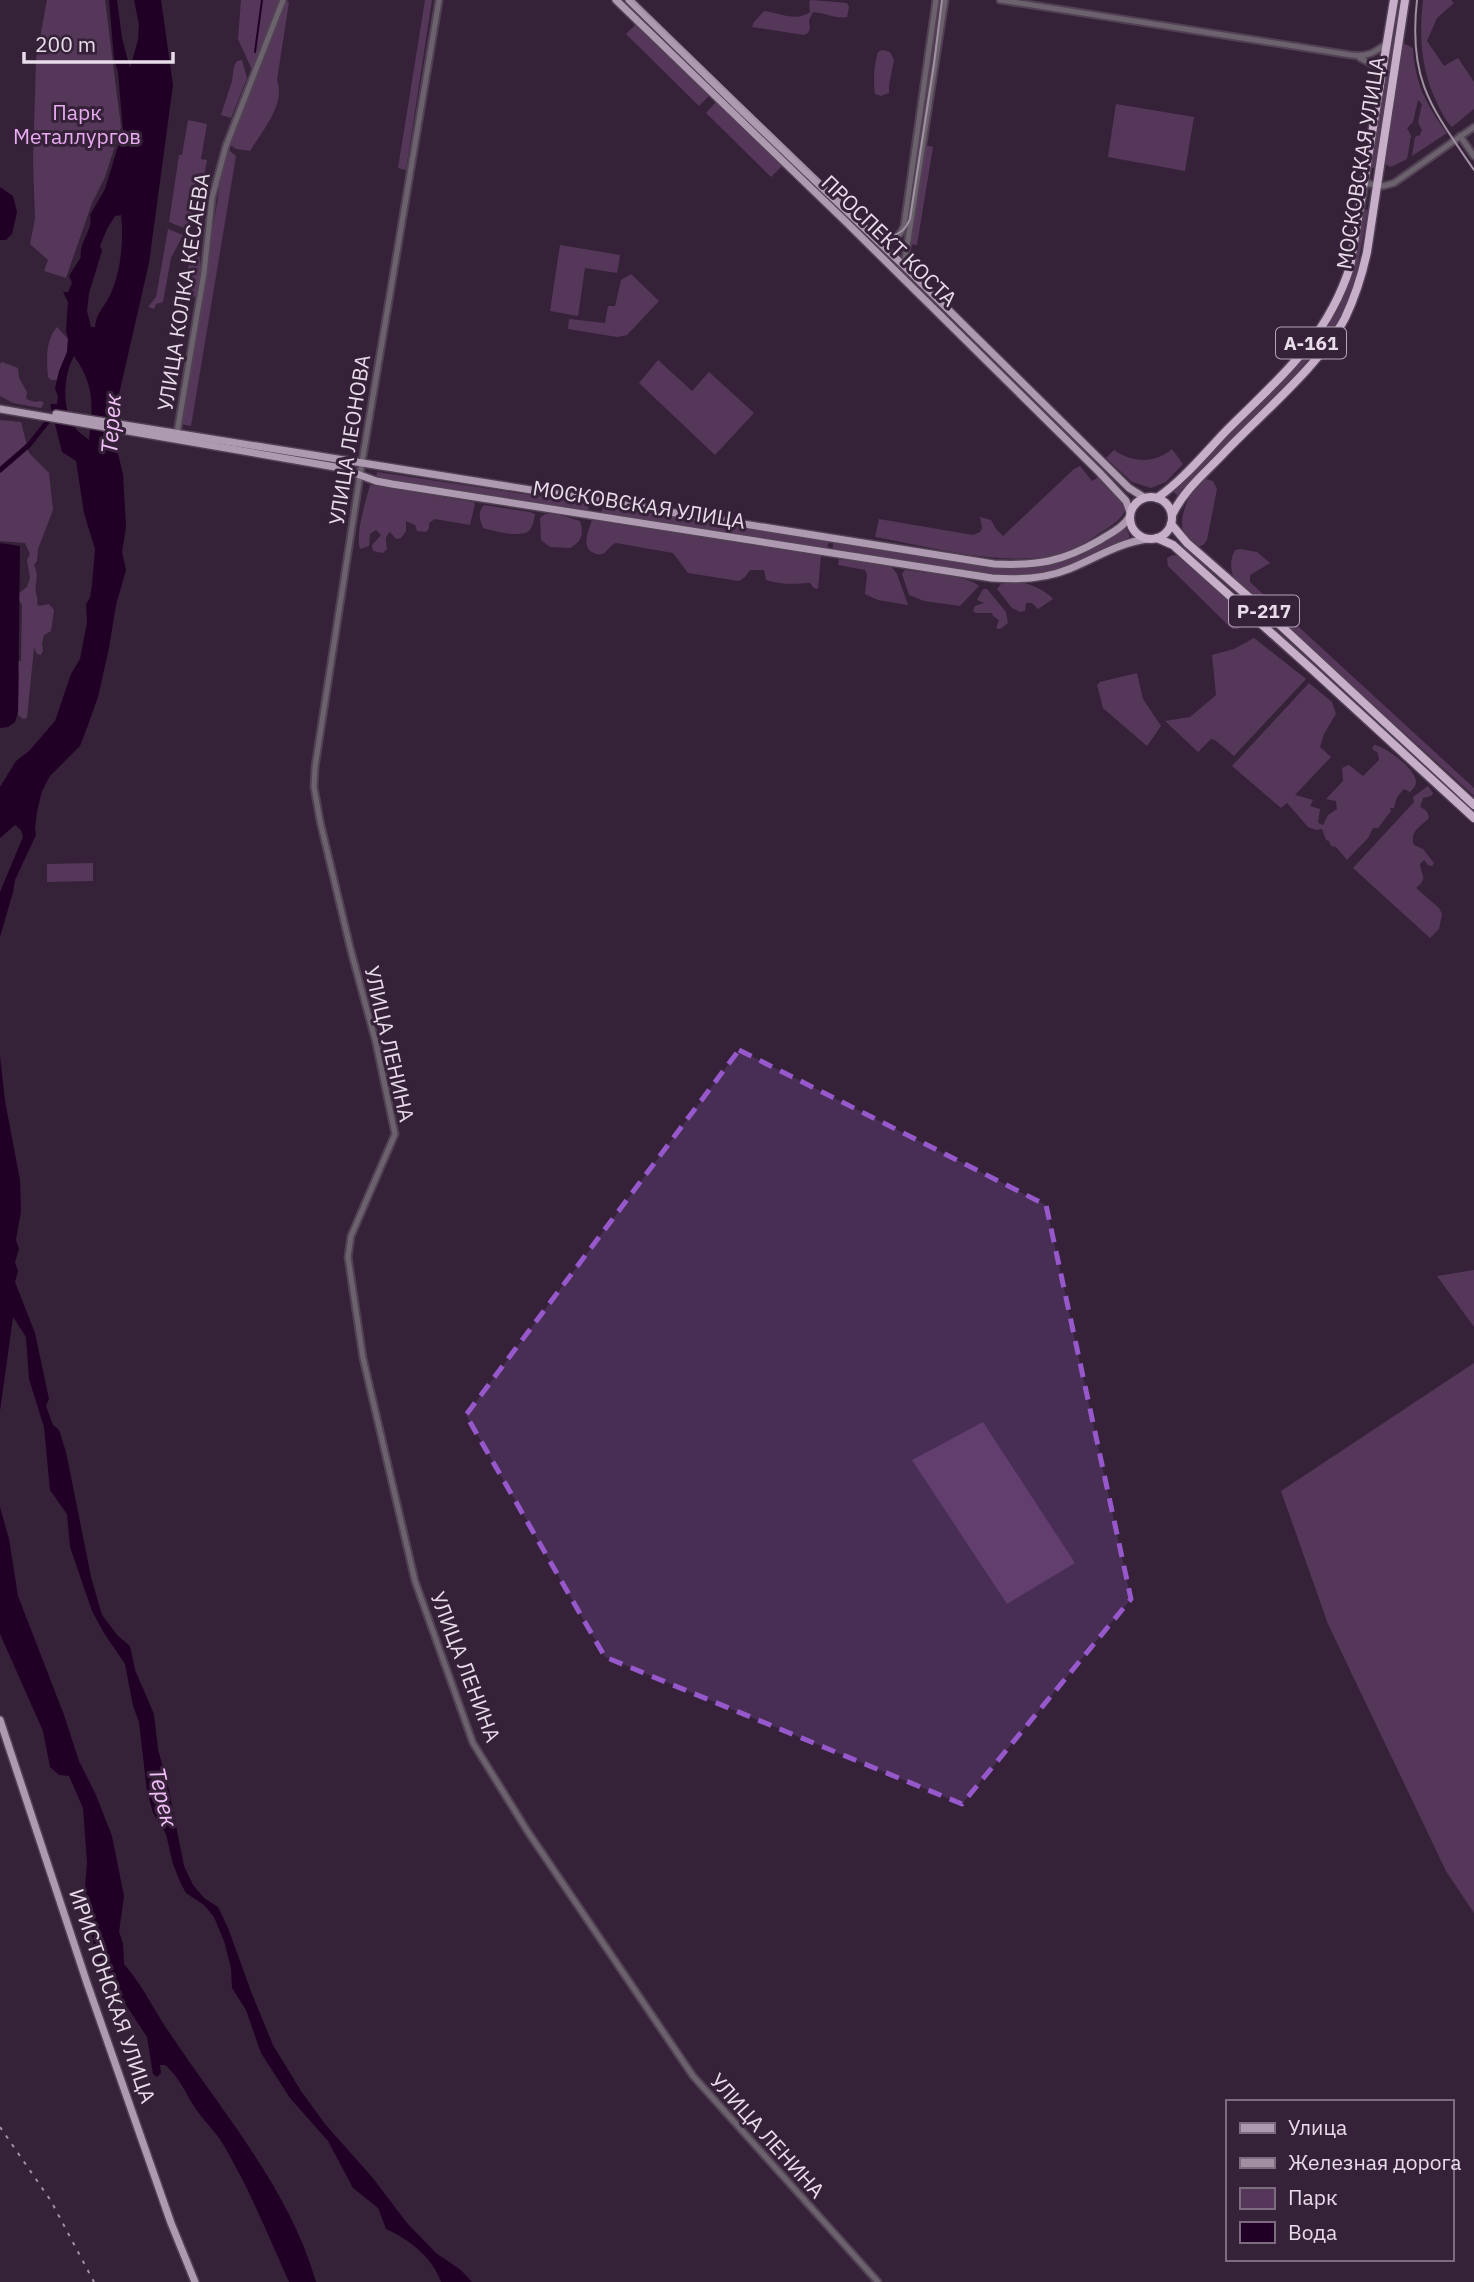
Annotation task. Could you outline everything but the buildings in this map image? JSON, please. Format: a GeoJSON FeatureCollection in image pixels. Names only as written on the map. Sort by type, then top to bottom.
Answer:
{"type":"FeatureCollection","features":[{"type":"Feature","properties":{"kind":"highway","name":"МОСКОВСКАЯ УЛИЦА"},"geometry":{"type":"LineString","coordinates":[[1157,498],[1192,468],[1304,353],[1338,300],[1350,267],[1394,0]]}},
{"type":"Feature","properties":{"kind":"highway","name":"МОСКОВСКАЯ УЛИЦА"},"geometry":{"type":"LineString","coordinates":[[1172,520],[1179,501],[1190,488],[1319,355],[1341,324],[1360,281],[1367,252],[1405,0]]}},
{"type":"Feature","properties":{"kind":"highway"},"geometry":{"type":"LineString","coordinates":[[1145,498],[1157,498],[1166,503],[1172,520],[1166,533],[1157,538],[1147,539],[1135,533],[1130,522],[1130,514],[1136,502],[1145,498]]}},
{"type":"Feature","properties":{"kind":"highway","name":"Р-217"},"geometry":{"type":"LineString","coordinates":[[1172,520],[1186,543],[1267,613],[1474,806]]}},
{"type":"Feature","properties":{"kind":"highway","name":"Р-217"},"geometry":{"type":"LineString","coordinates":[[1157,538],[1173,545],[1474,818]]}},
{"type":"Feature","properties":{"kind":"main road","name":"ПРОСПЕКТ КОСТА"},"geometry":{"type":"LineString","coordinates":[[616,0],[1099,472],[1126,501],[1130,514]]}},
{"type":"Feature","properties":{"kind":"main road","name":"ПРОСПЕКТ КОСТА"},"geometry":{"type":"LineString","coordinates":[[629,0],[1129,488],[1145,498]]}},
{"type":"Feature","properties":{"kind":"main road"},"geometry":{"type":"LineString","coordinates":[[0,407],[122,427]]}},
{"type":"Feature","properties":{"kind":"main road","name":"МОСКОВСКАЯ УЛИЦА"},"geometry":{"type":"LineString","coordinates":[[122,427],[362,462],[538,493],[994,564],[1030,565],[1065,558],[1126,523],[1130,514]]}},
{"type":"Feature","properties":{"kind":"main road","name":"МОСКОВСКАЯ УЛИЦА"},"geometry":{"type":"LineString","coordinates":[[122,427],[328,466],[392,484],[992,578],[1051,575],[1071,569],[1115,546],[1147,539]]}},
{"type":"Feature","properties":{"kind":"main road","name":"ИРИСТОНСКАЯ УЛИЦА"},"geometry":{"type":"LineString","coordinates":[[0,1720],[87,1983],[171,2223],[195,2282]]}},
{"type":"Feature","properties":{"kind":"street","name":"УЛИЦА КОЛКА КЕСАЕВА"},"geometry":{"type":"LineString","coordinates":[[177,433],[204,273],[212,198],[226,146],[283,0]]}},
{"type":"Feature","properties":{"kind":"street","name":"УЛИЦА ЛЕОНОВА"},"geometry":{"type":"LineString","coordinates":[[351,951],[317,804],[315,767],[324,696],[439,0]]}},
{"type":"Feature","properties":{"kind":"street"},"geometry":{"type":"LineString","coordinates":[[867,232],[883,240],[893,239],[899,237],[904,226],[936,0]]}},
{"type":"Feature","properties":{"kind":"street"},"geometry":{"type":"LineString","coordinates":[[904,266],[945,0]]}},
{"type":"Feature","properties":{"kind":"street"},"geometry":{"type":"LineString","coordinates":[[1000,0],[1351,55],[1373,54],[1386,44]]}},
{"type":"Feature","properties":{"kind":"street"},"geometry":{"type":"LineString","coordinates":[[1351,55],[1368,61],[1382,74]]}},
{"type":"Feature","properties":{"kind":"street"},"geometry":{"type":"LineString","coordinates":[[1364,183],[1383,186],[1394,183],[1474,127]]}},
{"type":"Feature","properties":{"kind":"street"},"geometry":{"type":"LineString","coordinates":[[1460,136],[1474,156]]}},
{"type":"Feature","properties":{"kind":"street","name":"УЛИЦА ЛЕНИНА"},"geometry":{"type":"LineString","coordinates":[[351,951],[376,1043],[395,1134],[349,1245],[348,1257],[363,1358],[415,1581],[473,1743],[528,1832],[693,2076],[878,2282]]}},
{"type":"Feature","properties":{"kind":"highlighted area"},"geometry":{"type":"Polygon","coordinates":[[[739,1050],[1046,1205],[1131,1599],[962,1804],[605,1657],[466,1415],[739,1050]]]}},
{"type":"Feature","properties":{"kind":"green space","name":"Парк Металлургов"},"geometry":{"type":"Polygon","coordinates":[[[47,0],[105,0],[121,127],[66,278],[44,271],[48,260],[30,244],[35,219],[33,162],[36,59],[47,0]]]}},
{"type":"Feature","properties":{"kind":"green space"},"geometry":{"type":"Polygon","coordinates":[[[241,0],[283,0],[252,70],[238,39],[241,0]]]}},
{"type":"Feature","properties":{"kind":"green space"},"geometry":{"type":"Polygon","coordinates":[[[425,0],[432,0],[406,170],[398,168],[425,0]]]}},
{"type":"Feature","properties":{"kind":"green space"},"geometry":{"type":"Polygon","coordinates":[[[1396,0],[1401,0],[1375,168],[1369,167],[1396,0]]]}},
{"type":"Feature","properties":{"kind":"green space"},"geometry":{"type":"Polygon","coordinates":[[[1423,0],[1451,0],[1454,3],[1437,18],[1427,41],[1444,66],[1458,58],[1474,82],[1474,109],[1452,127],[1437,103],[1424,65],[1421,40],[1423,0]]]}},
{"type":"Feature","properties":{"kind":"green space"},"geometry":{"type":"Polygon","coordinates":[[[809,1],[847,3],[847,17],[813,12],[809,20],[810,28],[804,35],[752,27],[764,11],[794,17],[805,15],[810,12],[809,1]]]}},
{"type":"Feature","properties":{"kind":"green space"},"geometry":{"type":"Polygon","coordinates":[[[286,2],[289,2],[277,80],[279,89],[276,108],[250,151],[236,149],[228,143],[286,2]]]}},
{"type":"Feature","properties":{"kind":"green space"},"geometry":{"type":"Polygon","coordinates":[[[636,24],[709,96],[699,106],[626,34],[636,24]]]}},
{"type":"Feature","properties":{"kind":"green space"},"geometry":{"type":"Polygon","coordinates":[[[1403,43],[1413,48],[1416,72],[1423,93],[1447,133],[1412,156],[1415,137],[1420,135],[1422,130],[1418,123],[1422,104],[1418,100],[1413,122],[1407,128],[1411,136],[1407,159],[1391,167],[1383,163],[1403,43]]]}},
{"type":"Feature","properties":{"kind":"green space"},"geometry":{"type":"Polygon","coordinates":[[[878,52],[890,52],[894,60],[889,93],[881,96],[875,94],[874,78],[878,52]]]}},
{"type":"Feature","properties":{"kind":"green space"},"geometry":{"type":"Polygon","coordinates":[[[242,60],[247,78],[231,118],[221,115],[234,66],[237,61],[242,60]]]}},
{"type":"Feature","properties":{"kind":"green space"},"geometry":{"type":"Polygon","coordinates":[[[716,102],[782,166],[771,177],[706,113],[716,102]]]}},
{"type":"Feature","properties":{"kind":"green space"},"geometry":{"type":"Polygon","coordinates":[[[1116,104],[1194,117],[1185,171],[1108,157],[1116,104]]]}},
{"type":"Feature","properties":{"kind":"green space"},"geometry":{"type":"Polygon","coordinates":[[[188,120],[207,124],[201,159],[207,160],[199,203],[186,229],[169,222],[179,155],[182,155],[188,120]]]}},
{"type":"Feature","properties":{"kind":"green space"},"geometry":{"type":"Polygon","coordinates":[[[924,145],[933,147],[917,245],[908,244],[924,145]]]}},
{"type":"Feature","properties":{"kind":"green space"},"geometry":{"type":"Polygon","coordinates":[[[226,148],[236,156],[191,426],[181,424],[226,148]]]}},
{"type":"Feature","properties":{"kind":"green space"},"geometry":{"type":"Polygon","coordinates":[[[1364,209],[1368,210],[1355,281],[1347,305],[1330,333],[1295,375],[1178,496],[1172,490],[1308,352],[1337,311],[1349,284],[1364,209]]]}},
{"type":"Feature","properties":{"kind":"green space"},"geometry":{"type":"Polygon","coordinates":[[[168,229],[183,235],[171,258],[163,302],[156,304],[154,309],[148,307],[156,297],[168,229]]]}},
{"type":"Feature","properties":{"kind":"green space"},"geometry":{"type":"Polygon","coordinates":[[[560,245],[620,255],[617,273],[585,268],[578,316],[550,311],[560,245]]]}},
{"type":"Feature","properties":{"kind":"green space"},"geometry":{"type":"Polygon","coordinates":[[[190,252],[198,252],[200,268],[196,296],[190,298],[185,293],[190,252]]]}},
{"type":"Feature","properties":{"kind":"green space"},"geometry":{"type":"Polygon","coordinates":[[[631,274],[659,301],[627,335],[617,337],[568,329],[569,319],[605,323],[608,306],[615,306],[621,280],[631,274]]]}},
{"type":"Feature","properties":{"kind":"green space"},"geometry":{"type":"Polygon","coordinates":[[[57,327],[68,339],[67,352],[57,380],[51,380],[48,377],[48,351],[50,338],[57,327]]]}},
{"type":"Feature","properties":{"kind":"green space"},"geometry":{"type":"Polygon","coordinates":[[[658,360],[692,391],[709,372],[754,413],[715,455],[639,383],[658,360]]]}},
{"type":"Feature","properties":{"kind":"green space"},"geometry":{"type":"Polygon","coordinates":[[[2,362],[18,368],[19,378],[27,392],[26,399],[41,401],[44,403],[41,408],[13,403],[0,396],[2,362]]]}},
{"type":"Feature","properties":{"kind":"green space"},"geometry":{"type":"Polygon","coordinates":[[[0,420],[21,422],[29,453],[49,473],[53,510],[34,565],[37,573],[37,604],[49,604],[54,610],[51,631],[44,635],[41,655],[37,654],[34,648],[27,718],[23,719],[18,715],[19,671],[16,669],[18,661],[21,661],[22,604],[18,600],[19,593],[27,587],[30,578],[27,560],[30,554],[25,543],[0,541],[0,420]]]}},
{"type":"Feature","properties":{"kind":"green space"},"geometry":{"type":"Polygon","coordinates":[[[1172,449],[1183,464],[1166,482],[1151,488],[1132,482],[1106,458],[1114,450],[1136,459],[1151,459],[1172,449]]]}},
{"type":"Feature","properties":{"kind":"green space"},"geometry":{"type":"Polygon","coordinates":[[[1080,466],[1092,481],[1100,476],[1121,499],[1125,510],[1114,523],[1085,543],[1066,552],[1021,559],[996,558],[875,537],[879,519],[973,535],[982,528],[980,517],[991,520],[1003,536],[1080,466]]]}},
{"type":"Feature","properties":{"kind":"green space"},"geometry":{"type":"Polygon","coordinates":[[[377,472],[589,504],[588,511],[376,478],[377,472]]]}},
{"type":"Feature","properties":{"kind":"green space"},"geometry":{"type":"Polygon","coordinates":[[[1203,478],[1213,481],[1217,489],[1207,540],[1198,546],[1191,544],[1186,538],[1182,519],[1190,497],[1203,478]]]}},
{"type":"Feature","properties":{"kind":"green space"},"geometry":{"type":"Polygon","coordinates":[[[370,485],[473,502],[475,504],[470,525],[435,519],[429,523],[426,532],[417,531],[415,525],[406,521],[406,531],[401,538],[396,539],[390,532],[388,534],[387,549],[383,553],[373,551],[372,545],[381,535],[376,530],[370,534],[369,546],[360,549],[360,526],[370,485]]]}},
{"type":"Feature","properties":{"kind":"green space"},"geometry":{"type":"Polygon","coordinates":[[[484,505],[535,514],[529,531],[519,534],[483,528],[480,513],[484,505]]]}},
{"type":"Feature","properties":{"kind":"green space"},"geometry":{"type":"Polygon","coordinates":[[[603,505],[829,541],[827,549],[601,514],[603,505]]]}},
{"type":"Feature","properties":{"kind":"green space"},"geometry":{"type":"Polygon","coordinates":[[[553,513],[580,521],[581,537],[570,548],[550,547],[541,540],[540,518],[553,513]]]}},
{"type":"Feature","properties":{"kind":"green space"},"geometry":{"type":"Polygon","coordinates":[[[592,520],[821,556],[818,589],[810,583],[793,584],[766,580],[764,570],[750,570],[739,581],[688,573],[673,553],[616,543],[603,554],[596,554],[589,549],[586,542],[592,520]]]}},
{"type":"Feature","properties":{"kind":"green space"},"geometry":{"type":"Polygon","coordinates":[[[1126,528],[1130,537],[1067,568],[1037,575],[989,575],[832,550],[834,541],[998,568],[1030,568],[1074,557],[1126,528]]]}},
{"type":"Feature","properties":{"kind":"green space"},"geometry":{"type":"Polygon","coordinates":[[[1235,550],[1257,552],[1270,563],[1250,575],[1250,582],[1474,788],[1474,796],[1234,578],[1231,561],[1235,550]]]}},
{"type":"Feature","properties":{"kind":"green space"},"geometry":{"type":"Polygon","coordinates":[[[1173,555],[1183,557],[1245,616],[1242,626],[1232,629],[1168,566],[1167,558],[1173,555]]]}},
{"type":"Feature","properties":{"kind":"green space"},"geometry":{"type":"Polygon","coordinates":[[[839,559],[892,567],[908,605],[878,600],[865,594],[865,570],[838,565],[839,559]]]}},
{"type":"Feature","properties":{"kind":"green space"},"geometry":{"type":"Polygon","coordinates":[[[905,570],[965,579],[979,586],[960,606],[924,601],[909,595],[902,574],[905,570]]]}},
{"type":"Feature","properties":{"kind":"green space"},"geometry":{"type":"Polygon","coordinates":[[[1013,581],[1035,587],[1053,599],[1038,609],[1032,603],[1026,603],[1025,611],[1020,612],[1012,608],[997,589],[1001,584],[1013,581]]]}},
{"type":"Feature","properties":{"kind":"green space"},"geometry":{"type":"Polygon","coordinates":[[[983,589],[987,589],[1006,612],[1008,623],[1000,629],[996,628],[999,620],[992,613],[973,611],[975,606],[984,603],[977,600],[983,589]]]}},
{"type":"Feature","properties":{"kind":"green space"},"geometry":{"type":"Polygon","coordinates":[[[1254,638],[1306,679],[1234,756],[1211,739],[1198,752],[1165,721],[1190,717],[1216,695],[1212,655],[1234,649],[1254,638]]]}},
{"type":"Feature","properties":{"kind":"green space"},"geometry":{"type":"Polygon","coordinates":[[[1137,673],[1143,699],[1161,726],[1147,746],[1103,708],[1097,685],[1137,673]]]}},
{"type":"Feature","properties":{"kind":"green space"},"geometry":{"type":"Polygon","coordinates":[[[1309,683],[1332,702],[1336,714],[1320,747],[1331,757],[1295,795],[1313,800],[1310,806],[1320,809],[1318,823],[1323,825],[1328,815],[1337,809],[1336,801],[1326,799],[1343,781],[1342,768],[1349,765],[1363,776],[1379,760],[1378,753],[1372,749],[1374,745],[1399,759],[1415,777],[1415,786],[1410,792],[1404,789],[1397,797],[1394,808],[1390,808],[1391,811],[1378,828],[1373,828],[1368,838],[1347,860],[1326,840],[1322,829],[1308,827],[1287,803],[1281,808],[1232,766],[1309,683]]]}},
{"type":"Feature","properties":{"kind":"green space"},"geometry":{"type":"Polygon","coordinates":[[[1428,786],[1433,793],[1423,798],[1420,807],[1426,811],[1429,818],[1416,830],[1413,840],[1414,845],[1423,849],[1434,863],[1432,866],[1428,865],[1424,860],[1420,864],[1423,879],[1416,888],[1439,908],[1442,914],[1439,929],[1430,938],[1353,868],[1414,802],[1413,797],[1428,786]]]}},
{"type":"Feature","properties":{"kind":"green space"},"geometry":{"type":"Polygon","coordinates":[[[93,863],[93,881],[47,882],[47,864],[93,863]]]}},
{"type":"Feature","properties":{"kind":"green space"},"geometry":{"type":"Polygon","coordinates":[[[1474,1270],[1474,1327],[1437,1276],[1474,1270]]]}},
{"type":"Feature","properties":{"kind":"green space"},"geometry":{"type":"Polygon","coordinates":[[[1474,1363],[1474,1913],[1446,1871],[1328,1624],[1281,1491],[1474,1363]]]}},
{"type":"Feature","properties":{"kind":"green space"},"geometry":{"type":"Polygon","coordinates":[[[983,1422],[1075,1563],[1007,1604],[912,1460],[983,1422]]]}},
{"type":"Feature","properties":{"kind":"water","name":"Терек"},"geometry":{"type":"Polygon","coordinates":[[[109,0],[117,0],[122,38],[130,68],[138,40],[139,24],[134,0],[161,0],[173,85],[149,263],[114,416],[113,434],[123,474],[126,527],[122,552],[126,570],[116,605],[98,697],[80,746],[50,776],[42,791],[37,812],[36,835],[15,880],[0,937],[0,892],[23,837],[21,830],[15,825],[0,838],[0,787],[16,761],[29,751],[55,721],[71,674],[80,659],[87,622],[86,604],[92,585],[95,549],[84,513],[76,461],[62,452],[50,404],[57,404],[55,388],[67,352],[68,302],[63,292],[68,292],[72,283],[69,276],[81,257],[82,246],[90,226],[90,215],[105,189],[123,130],[118,72],[114,59],[109,0]],[[121,215],[115,216],[100,246],[102,251],[89,293],[87,311],[91,327],[95,327],[117,275],[122,244],[121,215]],[[74,356],[66,383],[66,403],[71,421],[89,440],[91,396],[86,377],[74,356]]]}},
{"type":"Feature","properties":{"kind":"water"},"geometry":{"type":"Polygon","coordinates":[[[0,187],[13,196],[17,212],[12,234],[6,240],[0,240],[0,187]]]}},
{"type":"Feature","properties":{"kind":"water"},"geometry":{"type":"Polygon","coordinates":[[[0,543],[20,546],[18,712],[15,722],[0,728],[0,543]]]}},
{"type":"Feature","properties":{"kind":"water","name":"Терек"},"geometry":{"type":"Polygon","coordinates":[[[0,1056],[5,1101],[20,1180],[21,1211],[16,1240],[19,1249],[15,1262],[18,1271],[15,1282],[35,1333],[49,1399],[46,1406],[53,1425],[59,1430],[66,1452],[91,1577],[102,1615],[118,1636],[130,1646],[135,1670],[154,1714],[158,1749],[184,1866],[193,1885],[204,1898],[218,1907],[273,2045],[301,2091],[407,2223],[436,2253],[461,2270],[472,2282],[441,2282],[432,2265],[419,2250],[386,2229],[378,2208],[353,2188],[328,2141],[290,2098],[261,2053],[246,2010],[232,1988],[231,1968],[214,1917],[204,1905],[186,1893],[173,1864],[166,1834],[153,1813],[147,1791],[139,1722],[125,1664],[92,1611],[70,1547],[67,1514],[50,1490],[44,1427],[29,1379],[26,1337],[13,1317],[0,1411],[0,1056]]]}},
{"type":"Feature","properties":{"kind":"water"},"geometry":{"type":"Polygon","coordinates":[[[0,1507],[9,1539],[18,1596],[79,1761],[112,1836],[124,1896],[119,1932],[123,1943],[124,1964],[272,2184],[290,2216],[316,2282],[289,2282],[250,2195],[223,2144],[171,2070],[160,2065],[161,2073],[157,2077],[153,2074],[147,2037],[97,1961],[85,1886],[87,1863],[83,1808],[69,1776],[59,1775],[50,1767],[43,1731],[0,1634],[0,1507]]]}},
{"type":"Feature","properties":{"kind":"waterway"},"geometry":{"type":"LineString","coordinates":[[255,52],[262,0]]}},
{"type":"Feature","properties":{"kind":"waterway"},"geometry":{"type":"LineString","coordinates":[[0,470],[29,445],[52,416]]}},
{"type":"Feature","properties":{"kind":"tram line"},"geometry":{"type":"LineString","coordinates":[[633,0],[869,228],[887,235],[898,234],[910,219],[942,0]]}},
{"type":"Feature","properties":{"kind":"tram line"},"geometry":{"type":"LineString","coordinates":[[1417,0],[1416,51],[1426,91],[1435,110],[1474,170]]}},
{"type":"Feature","properties":{"kind":"railway"},"geometry":{"type":"LineString","coordinates":[[0,2127],[51,2201],[94,2282]]}}]}
